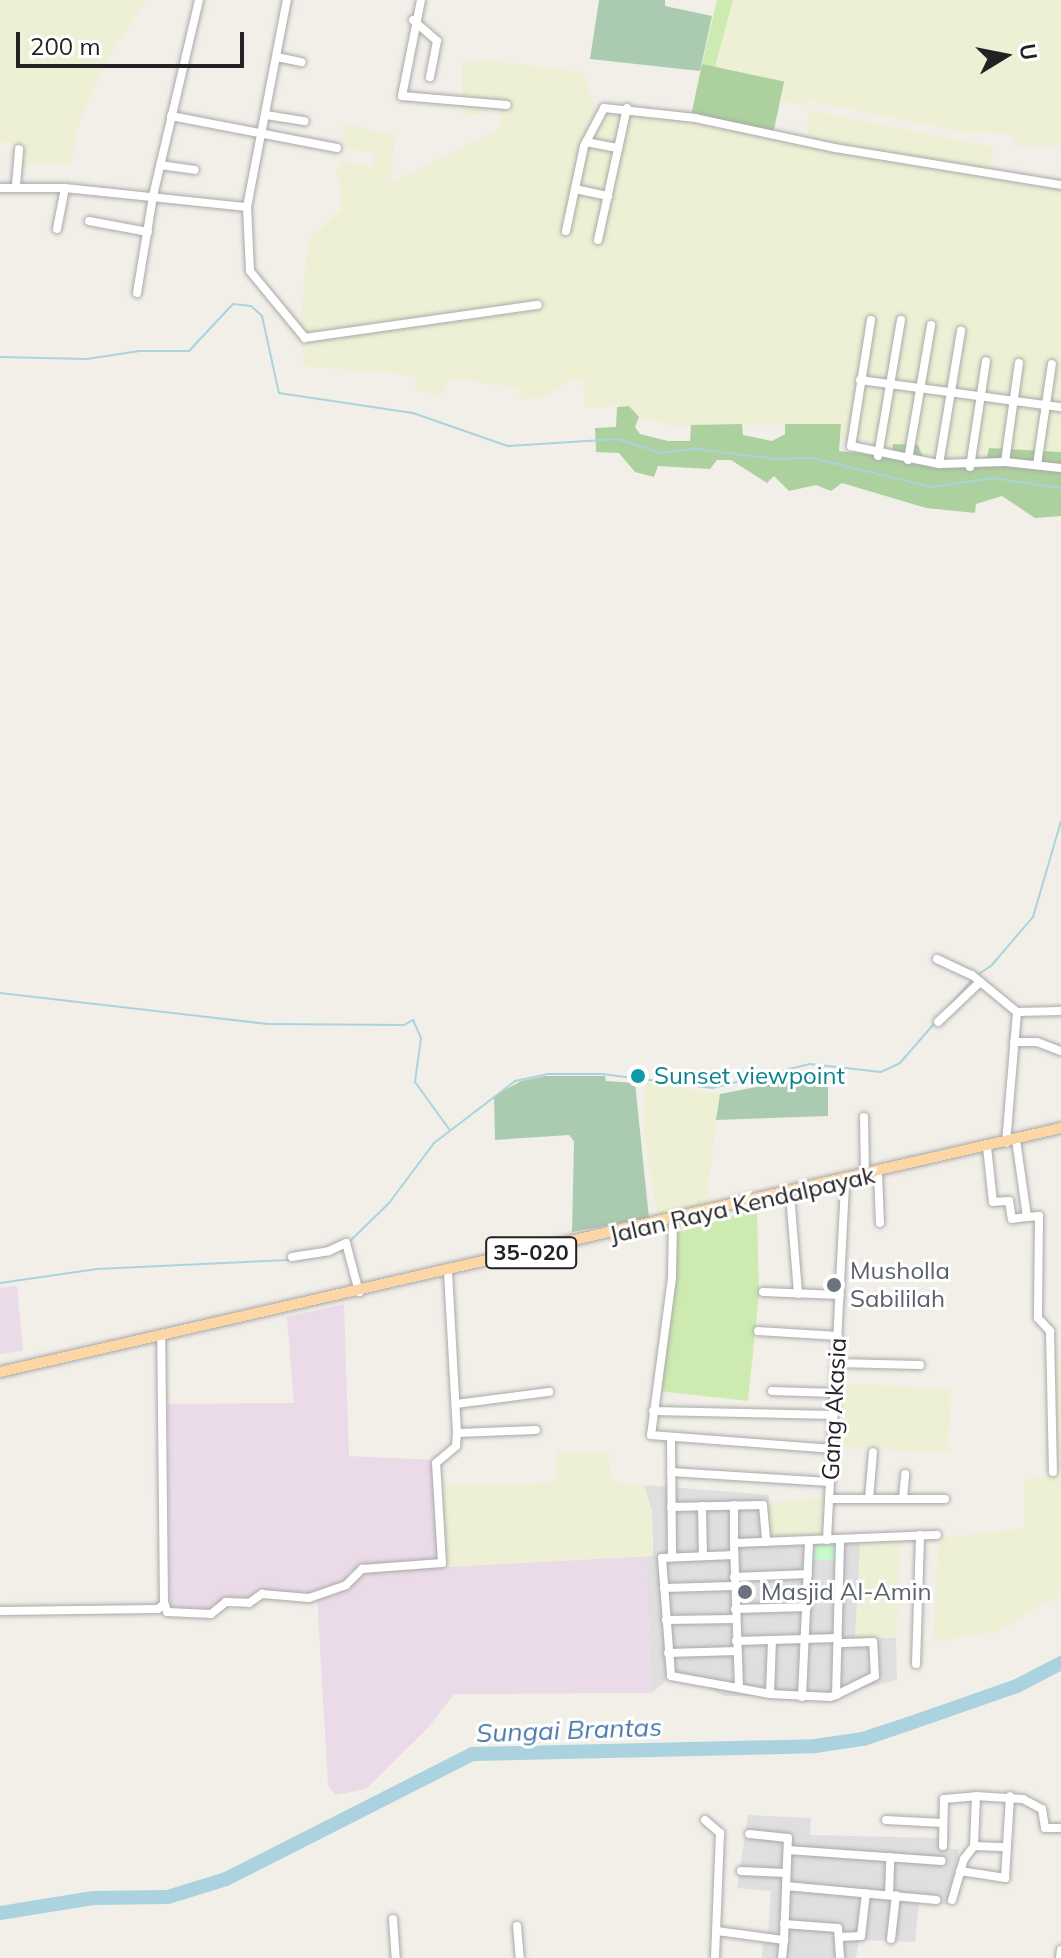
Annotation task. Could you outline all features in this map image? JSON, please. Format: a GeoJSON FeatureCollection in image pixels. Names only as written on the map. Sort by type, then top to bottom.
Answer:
{"type":"FeatureCollection","features":[{"type":"Feature","properties":{"kind":"main road","name":"Jalan Raya Kendalpayak"},"geometry":{"type":"LineString","coordinates":[[0,1372],[865,1177],[1061,1128]]}},
{"type":"Feature","properties":{"kind":"street"},"geometry":{"type":"LineString","coordinates":[[137,293],[153,196],[199,0]]}},
{"type":"Feature","properties":{"kind":"street"},"geometry":{"type":"LineString","coordinates":[[287,0],[247,207],[250,271],[305,338],[538,305]]}},
{"type":"Feature","properties":{"kind":"street"},"geometry":{"type":"LineString","coordinates":[[418,1],[402,96],[507,105]]}},
{"type":"Feature","properties":{"kind":"street"},"geometry":{"type":"LineString","coordinates":[[414,17],[437,41],[430,77]]}},
{"type":"Feature","properties":{"kind":"street"},"geometry":{"type":"LineString","coordinates":[[277,57],[301,62]]}},
{"type":"Feature","properties":{"kind":"street"},"geometry":{"type":"LineString","coordinates":[[598,240],[627,108]]}},
{"type":"Feature","properties":{"kind":"street"},"geometry":{"type":"LineString","coordinates":[[566,231],[586,142],[601,109],[627,108],[1061,185]]}},
{"type":"Feature","properties":{"kind":"street"},"geometry":{"type":"LineString","coordinates":[[266,115],[305,121]]}},
{"type":"Feature","properties":{"kind":"street"},"geometry":{"type":"LineString","coordinates":[[171,116],[337,148]]}},
{"type":"Feature","properties":{"kind":"street"},"geometry":{"type":"LineString","coordinates":[[586,142],[618,148]]}},
{"type":"Feature","properties":{"kind":"street"},"geometry":{"type":"LineString","coordinates":[[16,185],[19,149]]}},
{"type":"Feature","properties":{"kind":"street"},"geometry":{"type":"LineString","coordinates":[[160,165],[195,170]]}},
{"type":"Feature","properties":{"kind":"street"},"geometry":{"type":"LineString","coordinates":[[0,188],[16,185],[65,188],[247,207]]}},
{"type":"Feature","properties":{"kind":"street"},"geometry":{"type":"LineString","coordinates":[[57,229],[65,188]]}},
{"type":"Feature","properties":{"kind":"street"},"geometry":{"type":"LineString","coordinates":[[575,189],[608,196]]}},
{"type":"Feature","properties":{"kind":"street"},"geometry":{"type":"LineString","coordinates":[[89,221],[148,232]]}},
{"type":"Feature","properties":{"kind":"street"},"geometry":{"type":"LineString","coordinates":[[871,320],[850,444],[878,456],[939,464],[970,467],[1005,462],[1061,468]]}},
{"type":"Feature","properties":{"kind":"street"},"geometry":{"type":"LineString","coordinates":[[878,456],[901,320]]}},
{"type":"Feature","properties":{"kind":"street"},"geometry":{"type":"LineString","coordinates":[[908,460],[931,325]]}},
{"type":"Feature","properties":{"kind":"street"},"geometry":{"type":"LineString","coordinates":[[939,464],[953,395],[961,331]]}},
{"type":"Feature","properties":{"kind":"street"},"geometry":{"type":"LineString","coordinates":[[970,467],[983,399],[986,361]]}},
{"type":"Feature","properties":{"kind":"street"},"geometry":{"type":"LineString","coordinates":[[1005,462],[1019,363]]}},
{"type":"Feature","properties":{"kind":"street"},"geometry":{"type":"LineString","coordinates":[[1037,465],[1052,364]]}},
{"type":"Feature","properties":{"kind":"street"},"geometry":{"type":"LineString","coordinates":[[860,380],[953,395],[1061,407]]}},
{"type":"Feature","properties":{"kind":"street"},"geometry":{"type":"LineString","coordinates":[[937,959],[977,979],[1017,1012],[1061,1011]]}},
{"type":"Feature","properties":{"kind":"street"},"geometry":{"type":"LineString","coordinates":[[938,1022],[977,979]]}},
{"type":"Feature","properties":{"kind":"street"},"geometry":{"type":"LineString","coordinates":[[1017,1012],[1011,1142],[1027,1217]]}},
{"type":"Feature","properties":{"kind":"street"},"geometry":{"type":"LineString","coordinates":[[1014,1042],[1037,1042],[1061,1051]]}},
{"type":"Feature","properties":{"kind":"street"},"geometry":{"type":"LineString","coordinates":[[864,1117],[865,1177]]}},
{"type":"Feature","properties":{"kind":"street"},"geometry":{"type":"LineString","coordinates":[[987,1147],[993,1202],[1009,1201],[1012,1219],[1039,1216],[1038,1318],[1050,1331],[1053,1472]]}},
{"type":"Feature","properties":{"kind":"street"},"geometry":{"type":"LineString","coordinates":[[878,1174],[880,1223]]}},
{"type":"Feature","properties":{"kind":"street","name":"Gang Akasia"},"geometry":{"type":"LineString","coordinates":[[827,1540],[845,1181]]}},
{"type":"Feature","properties":{"kind":"street"},"geometry":{"type":"LineString","coordinates":[[790,1194],[798,1294]]}},
{"type":"Feature","properties":{"kind":"street"},"geometry":{"type":"LineString","coordinates":[[673,1220],[672,1278],[651,1435],[832,1449]]}},
{"type":"Feature","properties":{"kind":"street"},"geometry":{"type":"LineString","coordinates":[[292,1257],[348,1244],[359,1292]]}},
{"type":"Feature","properties":{"kind":"street"},"geometry":{"type":"LineString","coordinates":[[161,1336],[164,1602],[167,1612],[211,1614],[226,1602],[249,1603],[262,1594],[309,1598],[346,1585],[362,1569],[438,1566],[442,1563],[436,1463],[456,1445],[457,1433],[448,1270]]}},
{"type":"Feature","properties":{"kind":"street"},"geometry":{"type":"LineString","coordinates":[[763,1292],[840,1295]]}},
{"type":"Feature","properties":{"kind":"street"},"geometry":{"type":"LineString","coordinates":[[758,1331],[838,1336]]}},
{"type":"Feature","properties":{"kind":"street"},"geometry":{"type":"LineString","coordinates":[[836,1363],[920,1365]]}},
{"type":"Feature","properties":{"kind":"street"},"geometry":{"type":"LineString","coordinates":[[772,1391],[835,1393]]}},
{"type":"Feature","properties":{"kind":"street"},"geometry":{"type":"LineString","coordinates":[[456,1404],[549,1392]]}},
{"type":"Feature","properties":{"kind":"street"},"geometry":{"type":"LineString","coordinates":[[653,1411],[834,1415]]}},
{"type":"Feature","properties":{"kind":"street"},"geometry":{"type":"LineString","coordinates":[[457,1433],[536,1430]]}},
{"type":"Feature","properties":{"kind":"street"},"geometry":{"type":"LineString","coordinates":[[671,1438],[672,1556]]}},
{"type":"Feature","properties":{"kind":"street"},"geometry":{"type":"LineString","coordinates":[[869,1499],[873,1452]]}},
{"type":"Feature","properties":{"kind":"street"},"geometry":{"type":"LineString","coordinates":[[671,1472],[830,1482]]}},
{"type":"Feature","properties":{"kind":"street"},"geometry":{"type":"LineString","coordinates":[[903,1499],[905,1474]]}},
{"type":"Feature","properties":{"kind":"street"},"geometry":{"type":"LineString","coordinates":[[829,1499],[945,1499]]}},
{"type":"Feature","properties":{"kind":"street"},"geometry":{"type":"LineString","coordinates":[[734,1505],[739,1687]]}},
{"type":"Feature","properties":{"kind":"street"},"geometry":{"type":"LineString","coordinates":[[702,1506],[703,1556]]}},
{"type":"Feature","properties":{"kind":"street"},"geometry":{"type":"LineString","coordinates":[[671,1507],[765,1506],[766,1542]]}},
{"type":"Feature","properties":{"kind":"street"},"geometry":{"type":"LineString","coordinates":[[916,1664],[920,1535]]}},
{"type":"Feature","properties":{"kind":"street"},"geometry":{"type":"LineString","coordinates":[[734,1543],[937,1535]]}},
{"type":"Feature","properties":{"kind":"street"},"geometry":{"type":"LineString","coordinates":[[836,1695],[840,1539]]}},
{"type":"Feature","properties":{"kind":"street"},"geometry":{"type":"LineString","coordinates":[[802,1697],[809,1541]]}},
{"type":"Feature","properties":{"kind":"street"},"geometry":{"type":"LineString","coordinates":[[734,1555],[662,1558],[670,1673],[676,1679],[802,1697],[836,1695],[875,1676],[873,1642],[805,1639],[736,1641]]}},
{"type":"Feature","properties":{"kind":"street"},"geometry":{"type":"LineString","coordinates":[[664,1588],[808,1574]]}},
{"type":"Feature","properties":{"kind":"street"},"geometry":{"type":"LineString","coordinates":[[0,1611],[158,1609],[164,1602]]}},
{"type":"Feature","properties":{"kind":"street"},"geometry":{"type":"LineString","coordinates":[[666,1620],[807,1607]]}},
{"type":"Feature","properties":{"kind":"street"},"geometry":{"type":"LineString","coordinates":[[770,1694],[772,1640]]}},
{"type":"Feature","properties":{"kind":"street"},"geometry":{"type":"LineString","coordinates":[[668,1653],[737,1651]]}},
{"type":"Feature","properties":{"kind":"street"},"geometry":{"type":"LineString","coordinates":[[952,1900],[960,1871],[974,1846],[976,1796]]}},
{"type":"Feature","properties":{"kind":"street"},"geometry":{"type":"LineString","coordinates":[[960,1871],[1005,1878],[1010,1796]]}},
{"type":"Feature","properties":{"kind":"street"},"geometry":{"type":"LineString","coordinates":[[943,1846],[944,1799],[1010,1796],[1040,1807],[1045,1828],[1061,1828]]}},
{"type":"Feature","properties":{"kind":"street"},"geometry":{"type":"LineString","coordinates":[[705,1820],[713,1822],[720,1833],[715,1958]]}},
{"type":"Feature","properties":{"kind":"street"},"geometry":{"type":"LineString","coordinates":[[886,1820],[943,1823]]}},
{"type":"Feature","properties":{"kind":"street"},"geometry":{"type":"LineString","coordinates":[[749,1834],[786,1836],[788,1850],[782,1958]]}},
{"type":"Feature","properties":{"kind":"street"},"geometry":{"type":"LineString","coordinates":[[974,1846],[1007,1847]]}},
{"type":"Feature","properties":{"kind":"street"},"geometry":{"type":"LineString","coordinates":[[788,1850],[942,1861]]}},
{"type":"Feature","properties":{"kind":"street"},"geometry":{"type":"LineString","coordinates":[[890,1857],[893,1895],[891,1939]]}},
{"type":"Feature","properties":{"kind":"street"},"geometry":{"type":"LineString","coordinates":[[741,1871],[786,1873]]}},
{"type":"Feature","properties":{"kind":"street"},"geometry":{"type":"LineString","coordinates":[[786,1886],[936,1900]]}},
{"type":"Feature","properties":{"kind":"street"},"geometry":{"type":"LineString","coordinates":[[841,1937],[861,1936],[866,1893]]}},
{"type":"Feature","properties":{"kind":"street"},"geometry":{"type":"LineString","coordinates":[[393,1919],[396,1958]]}},
{"type":"Feature","properties":{"kind":"street"},"geometry":{"type":"LineString","coordinates":[[784,1924],[838,1928],[840,1958]]}},
{"type":"Feature","properties":{"kind":"street"},"geometry":{"type":"LineString","coordinates":[[517,1926],[520,1958]]}},
{"type":"Feature","properties":{"kind":"street"},"geometry":{"type":"LineString","coordinates":[[717,1931],[784,1940]]}},
{"type":"Feature","properties":{"kind":"street"},"geometry":{"type":"LineString","coordinates":[[1060,1958],[1061,1950]]}},
{"type":"Feature","properties":{"kind":"shaded area"},"geometry":{"type":"Polygon","coordinates":[[[17,1286],[23,1351],[0,1354],[0,1288],[17,1286]]]}},
{"type":"Feature","properties":{"kind":"shaded area"},"geometry":{"type":"Polygon","coordinates":[[[344,1304],[349,1456],[434,1460],[439,1561],[367,1566],[351,1571],[341,1586],[306,1595],[266,1590],[251,1599],[227,1597],[211,1611],[170,1608],[168,1404],[294,1403],[287,1317],[344,1304]]]}},
{"type":"Feature","properties":{"kind":"shaded area"},"geometry":{"type":"Polygon","coordinates":[[[644,1485],[769,1495],[767,1539],[861,1537],[855,1637],[896,1638],[897,1680],[829,1696],[724,1696],[691,1679],[670,1678],[651,1693],[646,1556],[653,1555],[652,1512],[644,1485]]]}},
{"type":"Feature","properties":{"kind":"shaded area"},"geometry":{"type":"Polygon","coordinates":[[[646,1556],[651,1693],[454,1694],[428,1728],[366,1789],[335,1795],[328,1785],[317,1597],[374,1571],[646,1556]]]}},
{"type":"Feature","properties":{"kind":"shaded area"},"geometry":{"type":"Polygon","coordinates":[[[748,1815],[811,1818],[810,1835],[939,1838],[939,1848],[959,1849],[947,1905],[919,1902],[915,1942],[859,1940],[856,1958],[762,1958],[763,1941],[720,1936],[721,1929],[768,1934],[771,1891],[737,1888],[748,1815]]]}},
{"type":"Feature","properties":{"kind":"green space"},"geometry":{"type":"Polygon","coordinates":[[[0,0],[147,0],[111,53],[80,120],[70,165],[19,164],[25,144],[0,142],[0,0]]]}},
{"type":"Feature","properties":{"kind":"green space"},"geometry":{"type":"Polygon","coordinates":[[[599,0],[665,0],[665,6],[712,16],[700,71],[590,59],[599,0]]]}},
{"type":"Feature","properties":{"kind":"green space"},"geometry":{"type":"Polygon","coordinates":[[[717,0],[733,0],[715,67],[702,64],[717,0]]]}},
{"type":"Feature","properties":{"kind":"green space"},"geometry":{"type":"Polygon","coordinates":[[[733,0],[1061,0],[1061,146],[1015,146],[1010,134],[970,133],[807,100],[805,105],[781,101],[784,81],[715,67],[733,0]]]}},
{"type":"Feature","properties":{"kind":"green space"},"geometry":{"type":"Polygon","coordinates":[[[487,60],[584,72],[596,116],[607,111],[693,119],[806,143],[809,110],[994,147],[992,180],[1061,187],[1061,452],[988,449],[987,457],[952,464],[892,458],[875,455],[872,442],[838,438],[841,424],[676,426],[639,417],[629,406],[586,407],[583,381],[573,379],[545,397],[519,400],[518,388],[452,378],[441,396],[414,390],[417,376],[304,366],[300,328],[308,241],[343,208],[336,171],[341,161],[373,166],[374,153],[342,147],[344,123],[395,135],[391,183],[502,128],[499,108],[466,117],[462,101],[462,63],[487,60]]]}},
{"type":"Feature","properties":{"kind":"green space"},"geometry":{"type":"Polygon","coordinates":[[[702,64],[784,81],[773,136],[690,119],[702,64]]]}},
{"type":"Feature","properties":{"kind":"green space"},"geometry":{"type":"Polygon","coordinates":[[[629,406],[639,417],[635,427],[640,434],[668,441],[690,441],[691,425],[742,424],[743,435],[772,441],[785,434],[785,424],[841,424],[839,451],[892,457],[893,444],[918,445],[926,465],[987,457],[989,448],[1061,452],[1061,516],[1035,518],[1002,496],[976,504],[975,513],[926,508],[842,483],[831,491],[816,485],[789,491],[774,476],[767,483],[731,460],[717,460],[710,469],[658,466],[654,477],[635,472],[619,453],[596,452],[595,428],[616,427],[617,407],[629,406]]]}},
{"type":"Feature","properties":{"kind":"green space"},"geometry":{"type":"Polygon","coordinates":[[[828,1073],[828,1116],[716,1120],[720,1094],[828,1073]]]}},
{"type":"Feature","properties":{"kind":"green space"},"geometry":{"type":"Polygon","coordinates":[[[545,1076],[605,1076],[606,1081],[635,1083],[649,1218],[572,1232],[574,1141],[569,1135],[495,1140],[494,1096],[521,1081],[545,1076]]]}},
{"type":"Feature","properties":{"kind":"green space"},"geometry":{"type":"Polygon","coordinates":[[[646,1082],[720,1094],[706,1205],[657,1217],[644,1128],[646,1082]]]}},
{"type":"Feature","properties":{"kind":"green space"},"geometry":{"type":"Polygon","coordinates":[[[757,1209],[759,1294],[748,1401],[659,1391],[676,1233],[757,1209]]]}},
{"type":"Feature","properties":{"kind":"green space"},"geometry":{"type":"Polygon","coordinates":[[[1061,1346],[1061,1469],[1056,1469],[1054,1380],[1061,1346]]]}},
{"type":"Feature","properties":{"kind":"green space"},"geometry":{"type":"Polygon","coordinates":[[[838,1384],[951,1388],[949,1452],[836,1448],[838,1384]]]}},
{"type":"Feature","properties":{"kind":"green space"},"geometry":{"type":"Polygon","coordinates":[[[557,1451],[609,1454],[611,1481],[644,1485],[652,1512],[653,1556],[446,1567],[442,1486],[556,1482],[557,1451]]]}},
{"type":"Feature","properties":{"kind":"green space"},"geometry":{"type":"Polygon","coordinates":[[[1061,1474],[1061,1593],[997,1632],[933,1642],[939,1538],[1024,1528],[1024,1479],[1061,1474]]]}},
{"type":"Feature","properties":{"kind":"green space"},"geometry":{"type":"Polygon","coordinates":[[[825,1496],[823,1535],[769,1538],[768,1504],[825,1496]]]}},
{"type":"Feature","properties":{"kind":"green space"},"geometry":{"type":"Polygon","coordinates":[[[860,1538],[900,1539],[897,1638],[857,1637],[860,1538]]]}},
{"type":"Feature","properties":{"kind":"green space"},"geometry":{"type":"Polygon","coordinates":[[[838,1542],[838,1560],[811,1560],[812,1544],[838,1542]]]}},
{"type":"Feature","properties":{"kind":"waterway"},"geometry":{"type":"LineString","coordinates":[[0,357],[87,359],[139,351],[189,351],[233,304],[251,306],[262,316],[279,393],[413,413],[508,446],[618,439],[661,453],[696,449],[775,459],[812,458],[931,487],[993,478],[1061,488]]}},
{"type":"Feature","properties":{"kind":"waterway"},"geometry":{"type":"LineString","coordinates":[[976,976],[991,966],[1033,917],[1061,821]]}},
{"type":"Feature","properties":{"kind":"waterway"},"geometry":{"type":"LineString","coordinates":[[348,1243],[389,1203],[434,1143],[515,1081],[547,1074],[602,1074],[712,1088],[810,1064],[881,1072],[900,1063],[972,980]]}},
{"type":"Feature","properties":{"kind":"waterway"},"geometry":{"type":"LineString","coordinates":[[0,993],[266,1024],[404,1025],[413,1020],[421,1038],[415,1082],[449,1129]]}},
{"type":"Feature","properties":{"kind":"waterway"},"geometry":{"type":"LineString","coordinates":[[300,1260],[329,1254]]}},
{"type":"Feature","properties":{"kind":"waterway"},"geometry":{"type":"LineString","coordinates":[[0,1283],[97,1269],[290,1260]]}},
{"type":"Feature","properties":{"kind":"waterway","name":"Sungai Brantas"},"geometry":{"type":"LineString","coordinates":[[0,1913],[93,1898],[168,1897],[226,1879],[472,1754],[815,1746],[863,1739],[1017,1686],[1061,1663]]}},
{"type":"Feature","properties":{"kind":"place","name":"Sunset viewpoint"},"geometry":{"type":"Point","coordinates":[638,1076]}},
{"type":"Feature","properties":{"kind":"place","name":"Musholla Sabililah"},"geometry":{"type":"Point","coordinates":[834,1285]}},
{"type":"Feature","properties":{"kind":"place","name":"Masjid Al-Amin"},"geometry":{"type":"Point","coordinates":[745,1592]}}]}
